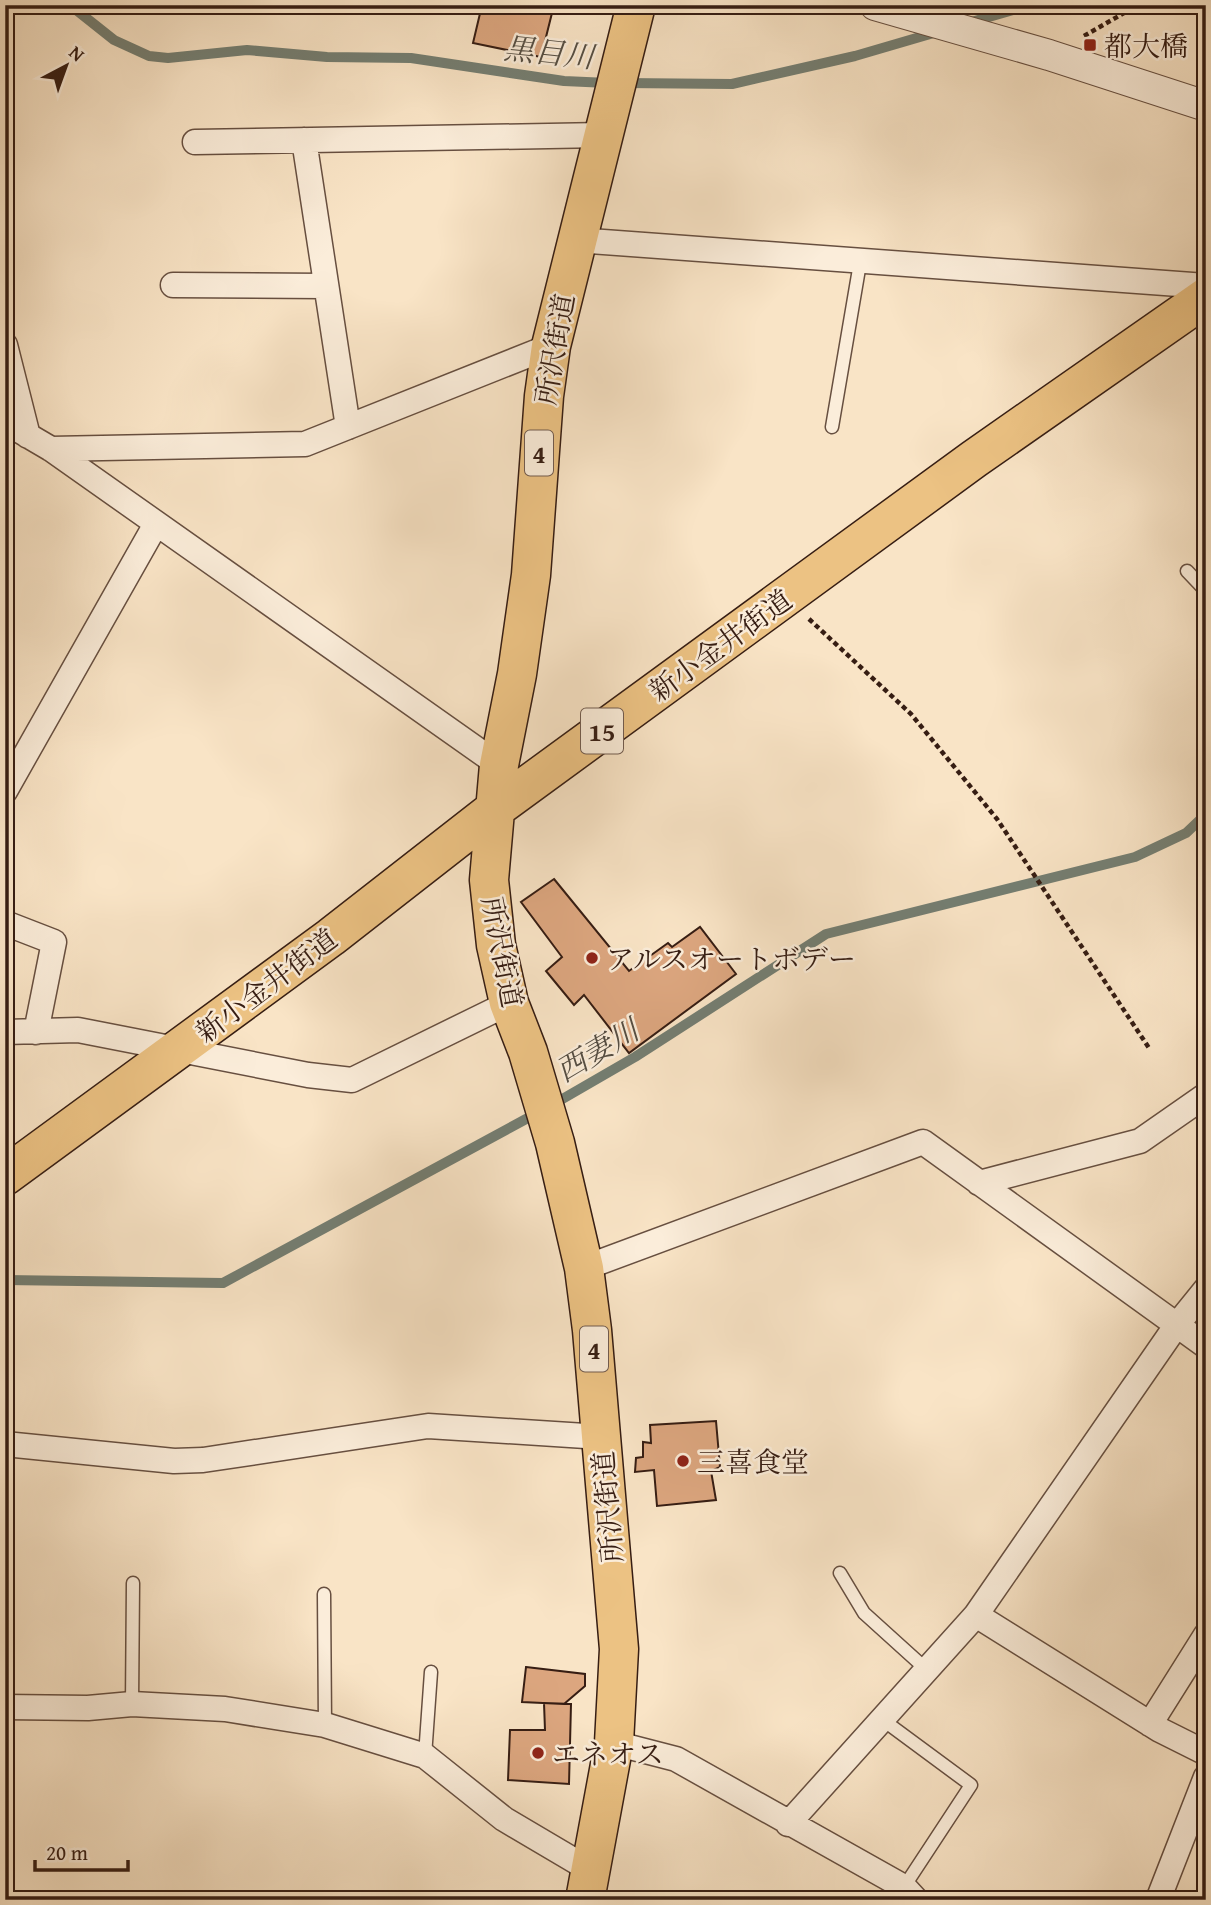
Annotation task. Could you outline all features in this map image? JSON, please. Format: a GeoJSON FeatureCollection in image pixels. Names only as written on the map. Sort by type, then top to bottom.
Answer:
{"type":"FeatureCollection","features":[{"type":"Feature","properties":{"kind":"main road","name":"所沢街道"},"geometry":{"type":"LineString","coordinates":[[589,1885],[614,1743],[619,1649],[601,1437],[584,1268],[555,1143],[528,1052],[509,1003],[496,945],[489,880],[499,765],[517,674],[530,575],[544,396],[551,346],[636,5]]}},
{"type":"Feature","properties":{"kind":"main road","name":"新小金井街道"},"geometry":{"type":"LineString","coordinates":[[5,1176],[180,1049],[495,809],[974,459],[1206,297]]}},
{"type":"Feature","properties":{"kind":"street"},"geometry":{"type":"LineString","coordinates":[[877,6],[1037,52],[1206,106]]}},
{"type":"Feature","properties":{"kind":"street"},"geometry":{"type":"LineString","coordinates":[[195,142],[304,141],[611,103]]}},
{"type":"Feature","properties":{"kind":"street"},"geometry":{"type":"LineString","coordinates":[[304,141],[348,427]]}},
{"type":"Feature","properties":{"kind":"street"},"geometry":{"type":"LineString","coordinates":[[576,240],[860,263],[1206,286]]}},
{"type":"Feature","properties":{"kind":"street"},"geometry":{"type":"LineString","coordinates":[[173,285],[325,286]]}},
{"type":"Feature","properties":{"kind":"street"},"geometry":{"type":"LineString","coordinates":[[5,345],[28,436]]}},
{"type":"Feature","properties":{"kind":"street"},"geometry":{"type":"LineString","coordinates":[[51,449],[305,444],[551,346]]}},
{"type":"Feature","properties":{"kind":"street"},"geometry":{"type":"LineString","coordinates":[[5,422],[51,449],[499,765]]}},
{"type":"Feature","properties":{"kind":"street"},"geometry":{"type":"LineString","coordinates":[[5,791],[156,524]]}},
{"type":"Feature","properties":{"kind":"street"},"geometry":{"type":"LineString","coordinates":[[5,923],[54,942],[36,1032]]}},
{"type":"Feature","properties":{"kind":"street"},"geometry":{"type":"LineString","coordinates":[[5,1032],[78,1030],[308,1075],[352,1080],[509,1003]]}},
{"type":"Feature","properties":{"kind":"street"},"geometry":{"type":"LineString","coordinates":[[979,1182],[1140,1141],[1206,1095]]}},
{"type":"Feature","properties":{"kind":"street"},"geometry":{"type":"LineString","coordinates":[[584,1268],[923,1142],[1206,1346]]}},
{"type":"Feature","properties":{"kind":"street"},"geometry":{"type":"LineString","coordinates":[[789,1824],[976,1615],[1175,1326],[1206,1289]]}},
{"type":"Feature","properties":{"kind":"street"},"geometry":{"type":"LineString","coordinates":[[5,1444],[174,1461],[203,1460],[428,1426],[601,1437]]}},
{"type":"Feature","properties":{"kind":"street"},"geometry":{"type":"LineString","coordinates":[[976,1615],[1150,1724],[1206,1753]]}},
{"type":"Feature","properties":{"kind":"street"},"geometry":{"type":"LineString","coordinates":[[1150,1724],[1206,1635]]}},
{"type":"Feature","properties":{"kind":"street"},"geometry":{"type":"LineString","coordinates":[[5,1707],[88,1708],[132,1704],[225,1709],[325,1725],[425,1756],[589,1885]]}},
{"type":"Feature","properties":{"kind":"street"},"geometry":{"type":"LineString","coordinates":[[614,1743],[676,1759],[910,1893]]}},
{"type":"Feature","properties":{"kind":"street"},"geometry":{"type":"LineString","coordinates":[[1158,1900],[1206,1777]]}},
{"type":"Feature","properties":{"kind":"lane"},"geometry":{"type":"LineString","coordinates":[[832,427],[860,263]]}},
{"type":"Feature","properties":{"kind":"lane"},"geometry":{"type":"LineString","coordinates":[[1187,571],[1206,591]]}},
{"type":"Feature","properties":{"kind":"lane"},"geometry":{"type":"LineString","coordinates":[[840,1573],[864,1613],[928,1670]]}},
{"type":"Feature","properties":{"kind":"lane"},"geometry":{"type":"LineString","coordinates":[[132,1704],[133,1583]]}},
{"type":"Feature","properties":{"kind":"lane"},"geometry":{"type":"LineString","coordinates":[[324,1594],[325,1725]]}},
{"type":"Feature","properties":{"kind":"lane"},"geometry":{"type":"LineString","coordinates":[[425,1756],[431,1672]]}},
{"type":"Feature","properties":{"kind":"lane"},"geometry":{"type":"LineString","coordinates":[[883,1720],[971,1785],[910,1893]]}},
{"type":"Feature","properties":{"kind":"path"},"geometry":{"type":"LineString","coordinates":[[1037,52],[1138,5]]}},
{"type":"Feature","properties":{"kind":"path"},"geometry":{"type":"LineString","coordinates":[[785,597],[911,715],[997,819],[1149,1048]]}},
{"type":"Feature","properties":{"kind":"building"},"geometry":{"type":"Polygon","coordinates":[[[482,5],[554,5],[541,57],[473,43],[482,5]]]}},
{"type":"Feature","properties":{"kind":"building"},"geometry":{"type":"Polygon","coordinates":[[[554,879],[629,971],[668,943],[672,947],[700,927],[736,974],[629,1053],[584,995],[574,1005],[546,971],[562,957],[521,902],[554,879]]]}},
{"type":"Feature","properties":{"kind":"building"},"geometry":{"type":"Polygon","coordinates":[[[716,1421],[720,1467],[711,1471],[716,1500],[657,1506],[654,1470],[635,1472],[636,1458],[643,1457],[643,1442],[651,1443],[650,1425],[716,1421]]]}},
{"type":"Feature","properties":{"kind":"building"},"geometry":{"type":"Polygon","coordinates":[[[526,1667],[585,1674],[585,1686],[564,1704],[522,1702],[526,1667]]]}},
{"type":"Feature","properties":{"kind":"building"},"geometry":{"type":"Polygon","coordinates":[[[544,1703],[571,1704],[569,1784],[508,1780],[510,1730],[545,1730],[544,1703]]]}},
{"type":"Feature","properties":{"kind":"waterway","name":"黒目川"},"geometry":{"type":"LineString","coordinates":[[70,5],[114,40],[149,56],[168,58],[247,50],[327,57],[411,58],[564,81],[608,83]]}},
{"type":"Feature","properties":{"kind":"waterway","name":"黒目川"},"geometry":{"type":"LineString","coordinates":[[968,23],[1030,5]]}},
{"type":"Feature","properties":{"kind":"waterway","name":"黒目川"},"geometry":{"type":"LineString","coordinates":[[623,83],[732,84],[855,56],[937,32]]}},
{"type":"Feature","properties":{"kind":"waterway","name":"西妻川"},"geometry":{"type":"LineString","coordinates":[[552,1105],[635,1057],[826,934],[1135,857],[1186,833],[1206,814]]}},
{"type":"Feature","properties":{"kind":"waterway","name":"西妻川"},"geometry":{"type":"LineString","coordinates":[[5,1280],[223,1283],[539,1112]]}},
{"type":"Feature","properties":{"kind":"place","name":"都大橋"},"geometry":{"type":"Point","coordinates":[1090,45]}},
{"type":"Feature","properties":{"kind":"place","name":"アルスオートボデー"},"geometry":{"type":"Point","coordinates":[592,958]}},
{"type":"Feature","properties":{"kind":"place","name":"三喜食堂"},"geometry":{"type":"Point","coordinates":[683,1461]}},
{"type":"Feature","properties":{"kind":"place","name":"エネオス"},"geometry":{"type":"Point","coordinates":[538,1753]}}]}
